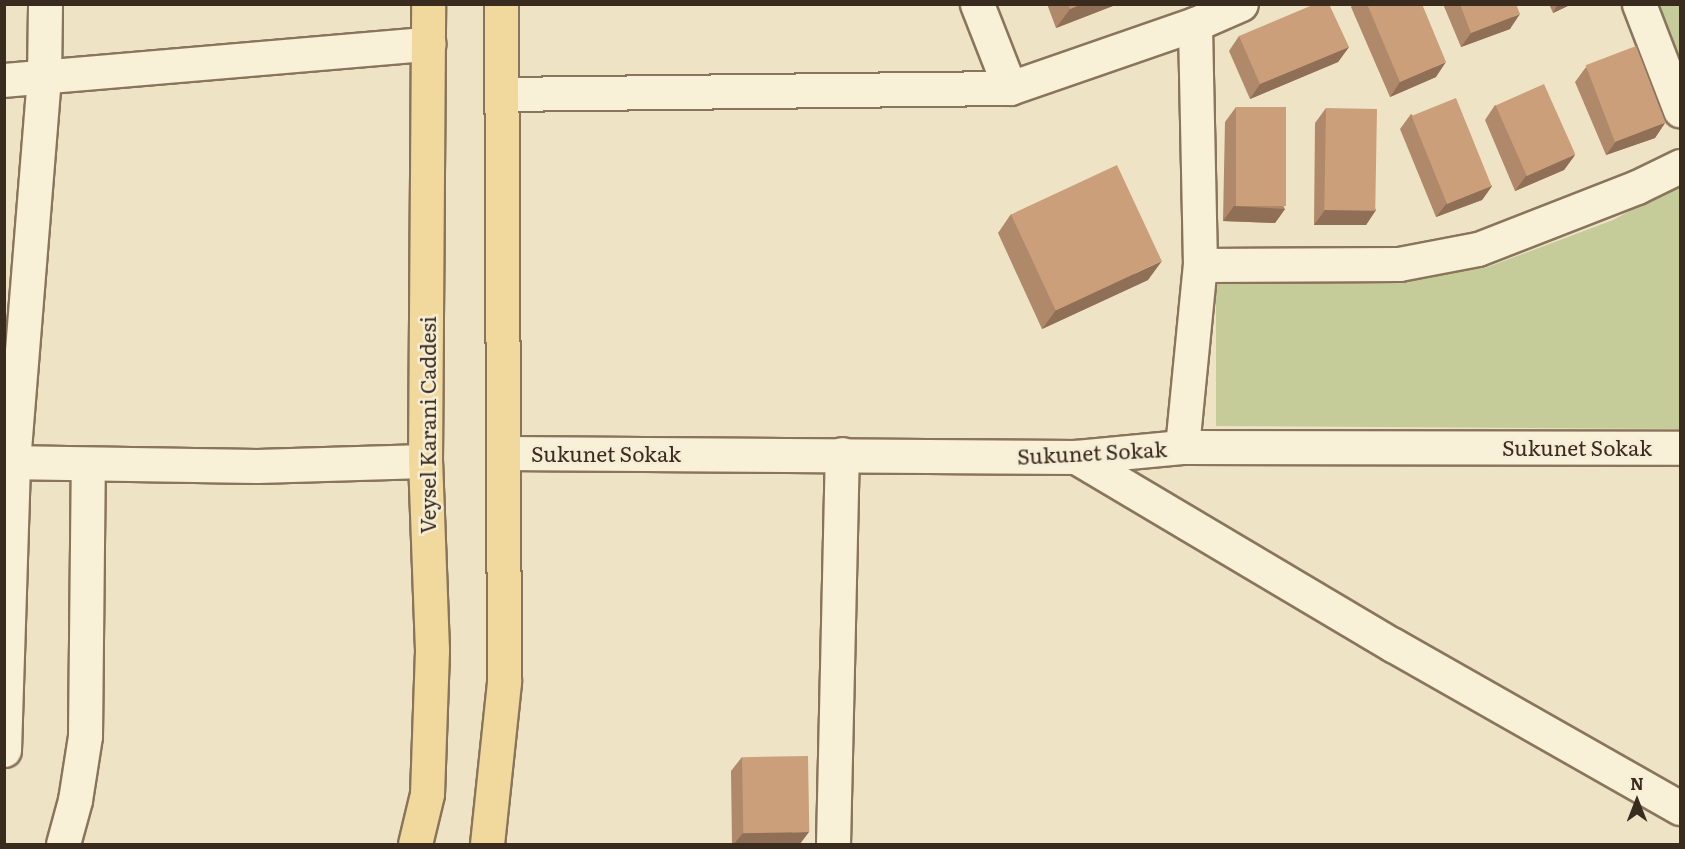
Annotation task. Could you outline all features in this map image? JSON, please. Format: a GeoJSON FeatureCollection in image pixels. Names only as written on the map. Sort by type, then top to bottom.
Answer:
{"type":"FeatureCollection","features":[{"type":"Feature","properties":{"kind":"main road","name":"Veysel Karani Caddesi"},"geometry":{"type":"LineString","coordinates":[[415,844],[427,794],[432,650],[425,461],[428,4]]}},
{"type":"Feature","properties":{"kind":"main road"},"geometry":{"type":"LineString","coordinates":[[488,844],[504,682],[501,4]]}},
{"type":"Feature","properties":{"kind":"street"},"geometry":{"type":"LineString","coordinates":[[4,750],[9,462],[44,78],[45,4]]}},
{"type":"Feature","properties":{"kind":"street"},"geometry":{"type":"LineString","coordinates":[[977,4],[1010,88]]}},
{"type":"Feature","properties":{"kind":"street"},"geometry":{"type":"LineString","coordinates":[[501,93],[1010,88],[1195,24],[1241,4]]}},
{"type":"Feature","properties":{"kind":"street"},"geometry":{"type":"LineString","coordinates":[[1639,4],[1680,110]]}},
{"type":"Feature","properties":{"kind":"street"},"geometry":{"type":"LineString","coordinates":[[1182,447],[1200,265],[1195,24]]}},
{"type":"Feature","properties":{"kind":"street"},"geometry":{"type":"LineString","coordinates":[[4,80],[428,44]]}},
{"type":"Feature","properties":{"kind":"street"},"geometry":{"type":"LineString","coordinates":[[1200,265],[1399,264],[1478,249],[1637,187],[1680,166]]}},
{"type":"Feature","properties":{"kind":"street","name":"Sukunet Sokak"},"geometry":{"type":"LineString","coordinates":[[503,453],[1076,457],[1182,447],[1680,448]]}},
{"type":"Feature","properties":{"kind":"street"},"geometry":{"type":"LineString","coordinates":[[833,844],[842,454]]}},
{"type":"Feature","properties":{"kind":"street"},"geometry":{"type":"LineString","coordinates":[[1076,457],[1383,639],[1680,808]]}},
{"type":"Feature","properties":{"kind":"street"},"geometry":{"type":"LineString","coordinates":[[9,462],[257,466],[425,461]]}},
{"type":"Feature","properties":{"kind":"street"},"geometry":{"type":"LineString","coordinates":[[63,844],[75,800],[85,736],[88,464]]}},
{"type":"Feature","properties":{"kind":"green space"},"geometry":{"type":"Polygon","coordinates":[[[1654,5],[1680,5],[1680,67],[1654,5]]]}},
{"type":"Feature","properties":{"kind":"green space"},"geometry":{"type":"Polygon","coordinates":[[[1680,184],[1680,429],[1216,426],[1216,281],[1485,268],[1613,220],[1680,184]]]}},
{"type":"Feature","properties":{"kind":"building"},"geometry":{"type":"Polygon","coordinates":[[[1068,4],[1082,4],[1070,9],[1068,4]]]}},
{"type":"Feature","properties":{"kind":"building"},"geometry":{"type":"Polygon","coordinates":[[[1315,4],[1329,4],[1349,47],[1260,84],[1239,36],[1315,4]]]}},
{"type":"Feature","properties":{"kind":"building"},"geometry":{"type":"Polygon","coordinates":[[[1367,4],[1422,4],[1446,62],[1400,82],[1367,4]]]}},
{"type":"Feature","properties":{"kind":"building"},"geometry":{"type":"Polygon","coordinates":[[[1460,4],[1516,4],[1520,14],[1471,33],[1460,4]]]}},
{"type":"Feature","properties":{"kind":"building"},"geometry":{"type":"Polygon","coordinates":[[[1636,46],[1665,123],[1615,142],[1586,65],[1636,46]]]}},
{"type":"Feature","properties":{"kind":"building"},"geometry":{"type":"Polygon","coordinates":[[[1544,84],[1575,154],[1527,176],[1496,106],[1544,84]]]}},
{"type":"Feature","properties":{"kind":"building"},"geometry":{"type":"Polygon","coordinates":[[[1456,98],[1492,186],[1447,204],[1411,116],[1456,98]]]}},
{"type":"Feature","properties":{"kind":"building"},"geometry":{"type":"Polygon","coordinates":[[[1236,107],[1286,107],[1286,206],[1236,206],[1236,107]]]}},
{"type":"Feature","properties":{"kind":"building"},"geometry":{"type":"Polygon","coordinates":[[[1326,108],[1377,109],[1375,211],[1324,210],[1326,108]]]}},
{"type":"Feature","properties":{"kind":"building"},"geometry":{"type":"Polygon","coordinates":[[[1117,165],[1162,261],[1056,311],[1011,214],[1117,165]]]}},
{"type":"Feature","properties":{"kind":"building"},"geometry":{"type":"Polygon","coordinates":[[[808,756],[809,832],[743,833],[742,757],[808,756]]]}}]}
